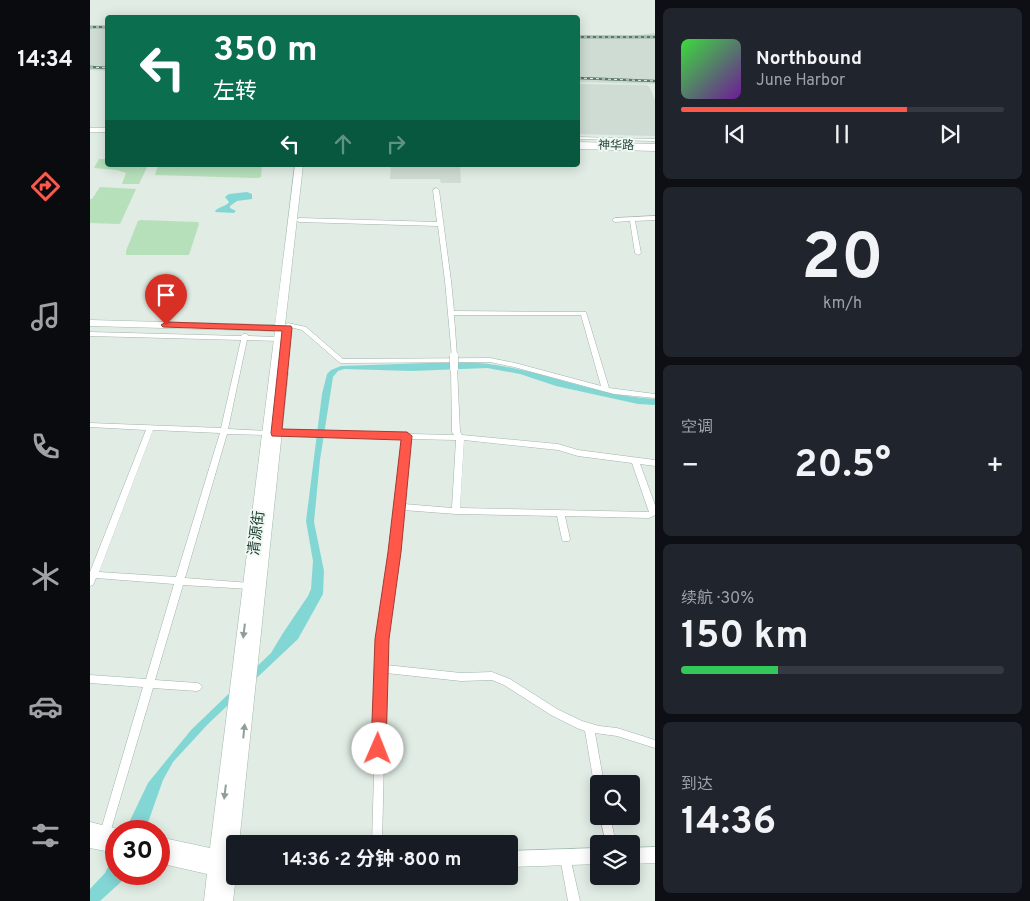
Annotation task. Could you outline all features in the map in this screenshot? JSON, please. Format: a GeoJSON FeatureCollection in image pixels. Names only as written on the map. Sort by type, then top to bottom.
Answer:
{"type":"FeatureCollection","features":[{"type":"Feature","properties":{"kind":"main road","name":"神华路"},"geometry":{"type":"LineString","coordinates":[[580,142],[655,144]]}},
{"type":"Feature","properties":{"kind":"main road","name":"清源街"},"geometry":{"type":"LineString","coordinates":[[230,835],[300,167]]}},
{"type":"Feature","properties":{"kind":"main road","name":"清源街"},"geometry":{"type":"LineString","coordinates":[[283,332],[305,167]]}},
{"type":"Feature","properties":{"kind":"main road"},"geometry":{"type":"LineString","coordinates":[[90,323],[283,332]]}},
{"type":"Feature","properties":{"kind":"main road"},"geometry":{"type":"LineString","coordinates":[[90,332],[245,337],[283,332]]}},
{"type":"Feature","properties":{"kind":"main road","name":"清源街"},"geometry":{"type":"LineString","coordinates":[[229,835],[250,586],[272,433]]}},
{"type":"Feature","properties":{"kind":"main road"},"geometry":{"type":"LineString","coordinates":[[90,840],[105,838]]}},
{"type":"Feature","properties":{"kind":"main road"},"geometry":{"type":"LineString","coordinates":[[170,848],[226,864]]}},
{"type":"Feature","properties":{"kind":"main road"},"geometry":{"type":"LineString","coordinates":[[640,856],[655,855]]}},
{"type":"Feature","properties":{"kind":"main road"},"geometry":{"type":"LineString","coordinates":[[518,859],[590,856]]}},
{"type":"Feature","properties":{"kind":"main road"},"geometry":{"type":"LineString","coordinates":[[170,857],[226,864]]}},
{"type":"Feature","properties":{"kind":"main road","name":"清源街"},"geometry":{"type":"LineString","coordinates":[[212,901],[226,866]]}},
{"type":"Feature","properties":{"kind":"main road","name":"清源街"},"geometry":{"type":"LineString","coordinates":[[225,901],[226,882]]}},
{"type":"Feature","properties":{"kind":"street"},"geometry":{"type":"LineString","coordinates":[[436,190],[451,313],[456,432],[460,438],[456,511]]}},
{"type":"Feature","properties":{"kind":"street"},"geometry":{"type":"LineString","coordinates":[[615,220],[655,218]]}},
{"type":"Feature","properties":{"kind":"street"},"geometry":{"type":"LineString","coordinates":[[632,219],[638,253]]}},
{"type":"Feature","properties":{"kind":"street"},"geometry":{"type":"LineString","coordinates":[[299,220],[440,224]]}},
{"type":"Feature","properties":{"kind":"street"},"geometry":{"type":"LineString","coordinates":[[451,313],[584,313],[606,390]]}},
{"type":"Feature","properties":{"kind":"street"},"geometry":{"type":"LineString","coordinates":[[283,332],[304,328],[341,361],[490,360],[606,390],[626,394],[655,396]]}},
{"type":"Feature","properties":{"kind":"street"},"geometry":{"type":"LineString","coordinates":[[113,820],[149,683],[224,431],[245,337]]}},
{"type":"Feature","properties":{"kind":"street"},"geometry":{"type":"LineString","coordinates":[[90,425],[316,435],[460,438],[558,447],[578,453],[655,463]]}},
{"type":"Feature","properties":{"kind":"street"},"geometry":{"type":"LineString","coordinates":[[150,428],[92,579],[250,586]]}},
{"type":"Feature","properties":{"kind":"street"},"geometry":{"type":"LineString","coordinates":[[376,835],[380,668],[407,436]]}},
{"type":"Feature","properties":{"kind":"street"},"geometry":{"type":"LineString","coordinates":[[399,507],[456,511],[649,515],[653,513],[635,460]]}},
{"type":"Feature","properties":{"kind":"street"},"geometry":{"type":"LineString","coordinates":[[561,514],[566,539]]}},
{"type":"Feature","properties":{"kind":"street"},"geometry":{"type":"LineString","coordinates":[[380,668],[461,676],[492,676],[507,682],[564,718],[589,728],[617,732],[655,744]]}},
{"type":"Feature","properties":{"kind":"street"},"geometry":{"type":"LineString","coordinates":[[90,679],[197,687]]}},
{"type":"Feature","properties":{"kind":"street"},"geometry":{"type":"LineString","coordinates":[[589,728],[597,775]]}},
{"type":"Feature","properties":{"kind":"street"},"geometry":{"type":"LineString","coordinates":[[565,857],[574,901]]}},
{"type":"Feature","properties":{"kind":"shaded area"},"geometry":{"type":"Polygon","coordinates":[[[90,26],[105,26],[105,71],[90,70],[90,26]]]}},
{"type":"Feature","properties":{"kind":"shaded area"},"geometry":{"type":"Polygon","coordinates":[[[655,33],[655,84],[580,82],[580,35],[630,36],[655,33]]]}},
{"type":"Feature","properties":{"kind":"shaded area"},"geometry":{"type":"Polygon","coordinates":[[[580,84],[647,85],[655,100],[655,136],[580,134],[580,84]]]}},
{"type":"Feature","properties":{"kind":"shaded area"},"geometry":{"type":"Polygon","coordinates":[[[391,167],[460,167],[461,183],[441,183],[440,179],[390,179],[391,167]]]}},
{"type":"Feature","properties":{"kind":"green space"},"geometry":{"type":"Polygon","coordinates":[[[99,159],[105,159],[105,167],[147,167],[139,184],[122,184],[126,173],[117,170],[94,168],[99,159]]]}},
{"type":"Feature","properties":{"kind":"green space"},"geometry":{"type":"Polygon","coordinates":[[[157,167],[262,167],[261,177],[258,178],[155,175],[157,167]]]}},
{"type":"Feature","properties":{"kind":"green space"},"geometry":{"type":"Polygon","coordinates":[[[100,187],[136,189],[120,224],[90,223],[90,199],[92,199],[100,187]]]}},
{"type":"Feature","properties":{"kind":"green space"},"geometry":{"type":"Polygon","coordinates":[[[138,221],[198,222],[189,255],[126,255],[138,221]]]}},
{"type":"Feature","properties":{"kind":"water"},"geometry":{"type":"Polygon","coordinates":[[[247,192],[252,194],[252,199],[237,201],[230,206],[230,208],[236,211],[234,213],[215,212],[229,202],[225,197],[229,194],[247,192]]]}},
{"type":"Feature","properties":{"kind":"water"},"geometry":{"type":"Polygon","coordinates":[[[457,362],[482,363],[532,372],[605,392],[655,399],[655,405],[638,404],[556,386],[520,374],[487,368],[412,371],[344,369],[338,371],[333,377],[320,460],[314,522],[324,571],[323,594],[298,639],[208,724],[173,762],[163,780],[149,820],[130,820],[148,783],[191,730],[271,653],[308,596],[311,589],[313,561],[306,521],[322,394],[327,374],[341,366],[457,362]]]}},
{"type":"Feature","properties":{"kind":"water"},"geometry":{"type":"Polygon","coordinates":[[[105,873],[105,885],[118,885],[100,901],[90,901],[90,889],[105,873]]]}},
{"type":"Feature","properties":{"kind":"railway"},"geometry":{"type":"LineString","coordinates":[[90,27],[105,27]]}},
{"type":"Feature","properties":{"kind":"railway"},"geometry":{"type":"LineString","coordinates":[[580,37],[655,37]]}},
{"type":"Feature","properties":{"kind":"railway"},"geometry":{"type":"LineString","coordinates":[[90,67],[105,68]]}},
{"type":"Feature","properties":{"kind":"railway"},"geometry":{"type":"LineString","coordinates":[[580,78],[655,81]]}},
{"type":"Feature","properties":{"kind":"route"},"geometry":{"type":"LineString","coordinates":[[166,325],[288,328],[276,433],[336,436],[407,436],[395,552],[382,639],[378,749]]}}]}
